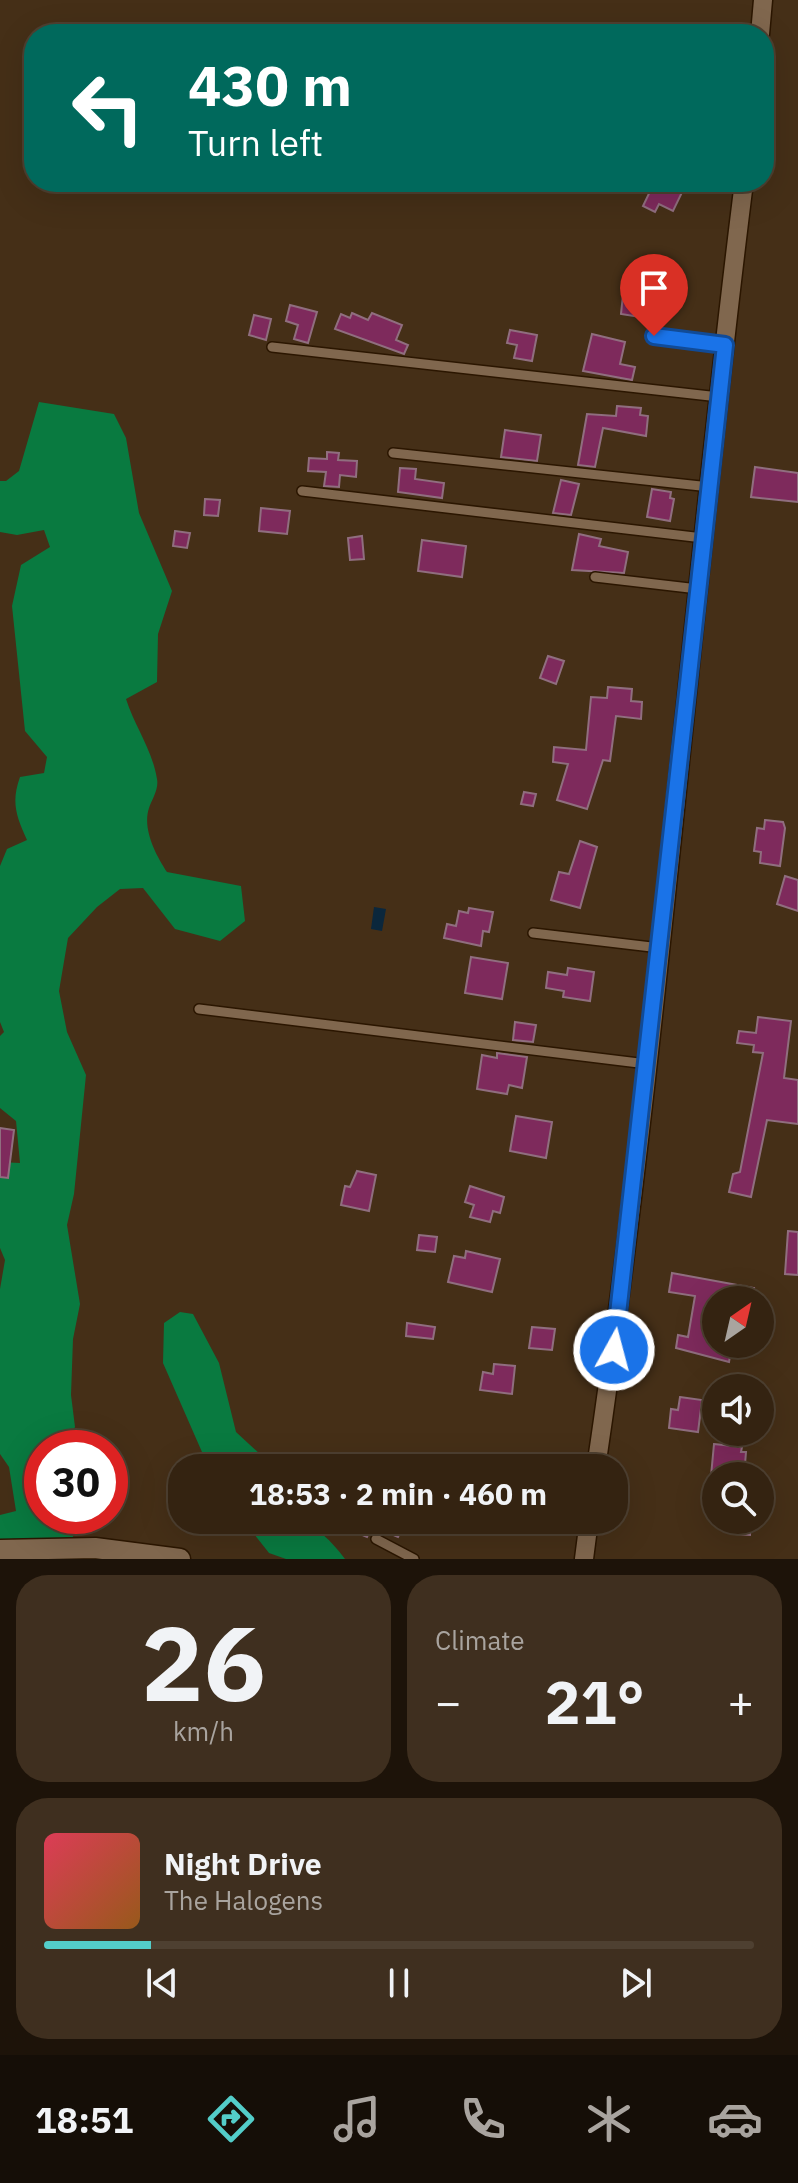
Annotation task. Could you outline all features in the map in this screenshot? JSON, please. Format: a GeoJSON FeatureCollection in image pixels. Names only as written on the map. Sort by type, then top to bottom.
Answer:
{"type":"FeatureCollection","features":[{"type":"Feature","properties":{"kind":"street"},"geometry":{"type":"LineString","coordinates":[[761,24],[763,0]]}},
{"type":"Feature","properties":{"kind":"street"},"geometry":{"type":"LineString","coordinates":[[598,1454],[661,948],[743,192]]}},
{"type":"Feature","properties":{"kind":"street"},"geometry":{"type":"LineString","coordinates":[[584,1559],[587,1534]]}},
{"type":"Feature","properties":{"kind":"street"},"geometry":{"type":"LineString","coordinates":[[0,1550],[95,1548],[180,1559]]}},
{"type":"Feature","properties":{"kind":"lane"},"geometry":{"type":"LineString","coordinates":[[654,336],[725,345]]}},
{"type":"Feature","properties":{"kind":"lane"},"geometry":{"type":"LineString","coordinates":[[272,347],[719,397]]}},
{"type":"Feature","properties":{"kind":"lane"},"geometry":{"type":"LineString","coordinates":[[393,453],[710,487]]}},
{"type":"Feature","properties":{"kind":"lane"},"geometry":{"type":"LineString","coordinates":[[302,491],[703,538]]}},
{"type":"Feature","properties":{"kind":"lane"},"geometry":{"type":"LineString","coordinates":[[595,577],[698,589]]}},
{"type":"Feature","properties":{"kind":"lane"},"geometry":{"type":"LineString","coordinates":[[533,933],[661,948]]}},
{"type":"Feature","properties":{"kind":"lane"},"geometry":{"type":"LineString","coordinates":[[199,1009],[647,1064]]}},
{"type":"Feature","properties":{"kind":"lane"},"geometry":{"type":"LineString","coordinates":[[376,1539],[414,1559]]}},
{"type":"Feature","properties":{"kind":"green space"},"geometry":{"type":"Polygon","coordinates":[[[39,402],[114,414],[126,438],[139,513],[172,591],[158,634],[157,682],[126,699],[157,779],[147,816],[149,833],[167,872],[241,886],[245,921],[220,941],[175,929],[143,888],[120,889],[97,907],[68,938],[59,991],[67,1032],[86,1075],[74,1194],[67,1225],[80,1304],[73,1339],[71,1395],[75,1427],[73,1430],[24,1430],[24,1534],[74,1534],[71,1543],[0,1543],[0,1515],[16,1511],[9,1467],[0,1454],[0,1289],[5,1260],[0,1248],[0,1162],[20,1163],[16,1121],[0,1108],[0,1036],[4,1032],[0,1022],[0,866],[7,849],[27,840],[16,809],[20,777],[44,773],[47,757],[25,731],[12,606],[21,565],[50,547],[44,530],[17,535],[0,532],[0,481],[6,481],[19,471],[39,402]]]}},
{"type":"Feature","properties":{"kind":"green space"},"geometry":{"type":"Polygon","coordinates":[[[180,1312],[193,1314],[219,1363],[236,1432],[260,1454],[203,1454],[163,1363],[164,1323],[180,1312]]]}},
{"type":"Feature","properties":{"kind":"green space"},"geometry":{"type":"Polygon","coordinates":[[[254,1534],[322,1534],[345,1559],[286,1559],[269,1553],[254,1534]]]}},
{"type":"Feature","properties":{"kind":"water"},"geometry":{"type":"Polygon","coordinates":[[[374,907],[386,909],[382,931],[371,929],[374,907]]]}},
{"type":"Feature","properties":{"kind":"building"},"geometry":{"type":"Polygon","coordinates":[[[650,192],[682,192],[673,211],[659,204],[655,212],[643,206],[650,192]]]}},
{"type":"Feature","properties":{"kind":"building"},"geometry":{"type":"Polygon","coordinates":[[[641,264],[671,268],[666,299],[656,297],[653,319],[621,314],[623,295],[636,297],[641,264]]]}},
{"type":"Feature","properties":{"kind":"building"},"geometry":{"type":"Polygon","coordinates":[[[290,305],[317,312],[308,343],[294,339],[298,325],[286,321],[290,305]]]}},
{"type":"Feature","properties":{"kind":"building"},"geometry":{"type":"Polygon","coordinates":[[[352,313],[368,320],[372,313],[402,325],[396,340],[408,345],[404,354],[335,329],[341,314],[350,318],[352,313]]]}},
{"type":"Feature","properties":{"kind":"building"},"geometry":{"type":"Polygon","coordinates":[[[254,315],[271,319],[266,340],[249,335],[254,315]]]}},
{"type":"Feature","properties":{"kind":"building"},"geometry":{"type":"Polygon","coordinates":[[[510,330],[537,335],[532,361],[514,358],[517,345],[507,343],[510,330]]]}},
{"type":"Feature","properties":{"kind":"building"},"geometry":{"type":"Polygon","coordinates":[[[592,334],[625,342],[620,364],[635,367],[632,380],[583,371],[592,334]]]}},
{"type":"Feature","properties":{"kind":"building"},"geometry":{"type":"Polygon","coordinates":[[[617,406],[641,408],[640,415],[648,416],[646,436],[603,428],[595,467],[578,465],[587,414],[616,416],[617,406]]]}},
{"type":"Feature","properties":{"kind":"building"},"geometry":{"type":"Polygon","coordinates":[[[505,430],[541,435],[537,461],[501,457],[505,430]]]}},
{"type":"Feature","properties":{"kind":"building"},"geometry":{"type":"Polygon","coordinates":[[[327,452],[339,453],[338,460],[357,461],[356,477],[340,475],[339,487],[324,486],[326,472],[308,471],[309,458],[327,459],[327,452]]]}},
{"type":"Feature","properties":{"kind":"building"},"geometry":{"type":"Polygon","coordinates":[[[755,467],[798,473],[798,502],[751,497],[755,467]]]}},
{"type":"Feature","properties":{"kind":"building"},"geometry":{"type":"Polygon","coordinates":[[[400,468],[416,469],[415,479],[444,483],[442,498],[398,492],[400,468]]]}},
{"type":"Feature","properties":{"kind":"building"},"geometry":{"type":"Polygon","coordinates":[[[561,480],[579,484],[571,515],[553,513],[561,480]]]}},
{"type":"Feature","properties":{"kind":"building"},"geometry":{"type":"Polygon","coordinates":[[[652,489],[671,492],[670,498],[674,499],[670,521],[647,517],[652,489]]]}},
{"type":"Feature","properties":{"kind":"building"},"geometry":{"type":"Polygon","coordinates":[[[205,499],[220,500],[218,516],[204,515],[205,499]]]}},
{"type":"Feature","properties":{"kind":"building"},"geometry":{"type":"Polygon","coordinates":[[[261,508],[290,511],[287,534],[259,531],[261,508]]]}},
{"type":"Feature","properties":{"kind":"building"},"geometry":{"type":"Polygon","coordinates":[[[175,531],[190,533],[187,548],[173,546],[175,531]]]}},
{"type":"Feature","properties":{"kind":"building"},"geometry":{"type":"Polygon","coordinates":[[[579,534],[601,539],[599,546],[628,552],[624,573],[572,570],[579,534]]]}},
{"type":"Feature","properties":{"kind":"building"},"geometry":{"type":"Polygon","coordinates":[[[362,536],[364,559],[350,560],[348,538],[362,536]]]}},
{"type":"Feature","properties":{"kind":"building"},"geometry":{"type":"Polygon","coordinates":[[[422,540],[466,546],[462,577],[418,571],[422,540]]]}},
{"type":"Feature","properties":{"kind":"building"},"geometry":{"type":"Polygon","coordinates":[[[548,656],[564,661],[556,684],[540,678],[548,656]]]}},
{"type":"Feature","properties":{"kind":"building"},"geometry":{"type":"Polygon","coordinates":[[[608,687],[632,689],[631,701],[642,702],[641,719],[616,716],[610,761],[603,760],[587,809],[557,800],[568,764],[553,762],[554,747],[586,750],[591,697],[607,698],[608,687]]]}},
{"type":"Feature","properties":{"kind":"building"},"geometry":{"type":"Polygon","coordinates":[[[524,792],[536,794],[533,806],[521,804],[524,792]]]}},
{"type":"Feature","properties":{"kind":"building"},"geometry":{"type":"Polygon","coordinates":[[[765,820],[783,822],[785,828],[780,866],[760,863],[761,852],[754,851],[757,828],[764,829],[765,820]]]}},
{"type":"Feature","properties":{"kind":"building"},"geometry":{"type":"Polygon","coordinates":[[[580,841],[597,847],[580,908],[551,900],[559,872],[569,874],[580,841]]]}},
{"type":"Feature","properties":{"kind":"building"},"geometry":{"type":"Polygon","coordinates":[[[785,876],[798,880],[798,911],[777,904],[785,876]]]}},
{"type":"Feature","properties":{"kind":"building"},"geometry":{"type":"Polygon","coordinates":[[[469,908],[493,912],[489,932],[483,931],[481,946],[444,938],[447,924],[456,926],[459,911],[468,913],[469,908]]]}},
{"type":"Feature","properties":{"kind":"building"},"geometry":{"type":"Polygon","coordinates":[[[471,957],[508,963],[502,999],[465,993],[471,957]]]}},
{"type":"Feature","properties":{"kind":"building"},"geometry":{"type":"Polygon","coordinates":[[[568,968],[594,972],[590,1001],[563,997],[564,991],[546,988],[548,972],[567,975],[568,968]]]}},
{"type":"Feature","properties":{"kind":"building"},"geometry":{"type":"Polygon","coordinates":[[[758,1017],[791,1021],[784,1078],[798,1080],[798,1124],[767,1120],[751,1197],[729,1192],[733,1174],[740,1172],[763,1053],[753,1052],[754,1045],[737,1043],[739,1031],[756,1033],[758,1017]]]}},
{"type":"Feature","properties":{"kind":"building"},"geometry":{"type":"Polygon","coordinates":[[[515,1022],[536,1025],[533,1042],[513,1040],[515,1022]]]}},
{"type":"Feature","properties":{"kind":"building"},"geometry":{"type":"Polygon","coordinates":[[[497,1053],[527,1057],[522,1088],[509,1085],[507,1094],[477,1089],[482,1055],[497,1058],[497,1053]]]}},
{"type":"Feature","properties":{"kind":"building"},"geometry":{"type":"Polygon","coordinates":[[[516,1116],[552,1122],[546,1158],[510,1151],[516,1116]]]}},
{"type":"Feature","properties":{"kind":"building"},"geometry":{"type":"Polygon","coordinates":[[[0,1128],[14,1130],[8,1178],[0,1177],[0,1128]]]}},
{"type":"Feature","properties":{"kind":"building"},"geometry":{"type":"Polygon","coordinates":[[[357,1171],[376,1175],[369,1211],[341,1205],[345,1186],[350,1187],[357,1171]]]}},
{"type":"Feature","properties":{"kind":"building"},"geometry":{"type":"Polygon","coordinates":[[[470,1186],[504,1197],[500,1213],[493,1211],[490,1222],[470,1217],[474,1205],[465,1202],[470,1186]]]}},
{"type":"Feature","properties":{"kind":"building"},"geometry":{"type":"Polygon","coordinates":[[[788,1231],[798,1232],[798,1275],[785,1274],[788,1231]]]}},
{"type":"Feature","properties":{"kind":"building"},"geometry":{"type":"Polygon","coordinates":[[[419,1235],[437,1237],[435,1252],[417,1250],[419,1235]]]}},
{"type":"Feature","properties":{"kind":"building"},"geometry":{"type":"Polygon","coordinates":[[[466,1251],[500,1259],[492,1292],[448,1282],[454,1256],[465,1258],[466,1251]]]}},
{"type":"Feature","properties":{"kind":"building"},"geometry":{"type":"Polygon","coordinates":[[[672,1273],[743,1286],[702,1286],[702,1355],[676,1348],[678,1335],[688,1337],[695,1296],[669,1292],[672,1273]]]}},
{"type":"Feature","properties":{"kind":"building"},"geometry":{"type":"Polygon","coordinates":[[[407,1323],[435,1327],[433,1339],[406,1336],[407,1323]]]}},
{"type":"Feature","properties":{"kind":"building"},"geometry":{"type":"Polygon","coordinates":[[[532,1327],[555,1329],[552,1350],[529,1348],[532,1327]]]}},
{"type":"Feature","properties":{"kind":"building"},"geometry":{"type":"Polygon","coordinates":[[[494,1364],[515,1366],[512,1394],[480,1390],[483,1372],[493,1374],[494,1364]]]}},
{"type":"Feature","properties":{"kind":"building"},"geometry":{"type":"Polygon","coordinates":[[[680,1397],[702,1400],[698,1432],[669,1428],[671,1409],[678,1410],[680,1397]]]}},
{"type":"Feature","properties":{"kind":"building"},"geometry":{"type":"Polygon","coordinates":[[[714,1446],[742,1447],[741,1452],[746,1452],[745,1462],[712,1462],[714,1446]]]}},
{"type":"Feature","properties":{"kind":"route"},"geometry":{"type":"LineString","coordinates":[[614,1350],[725,345],[654,336]]}}]}
